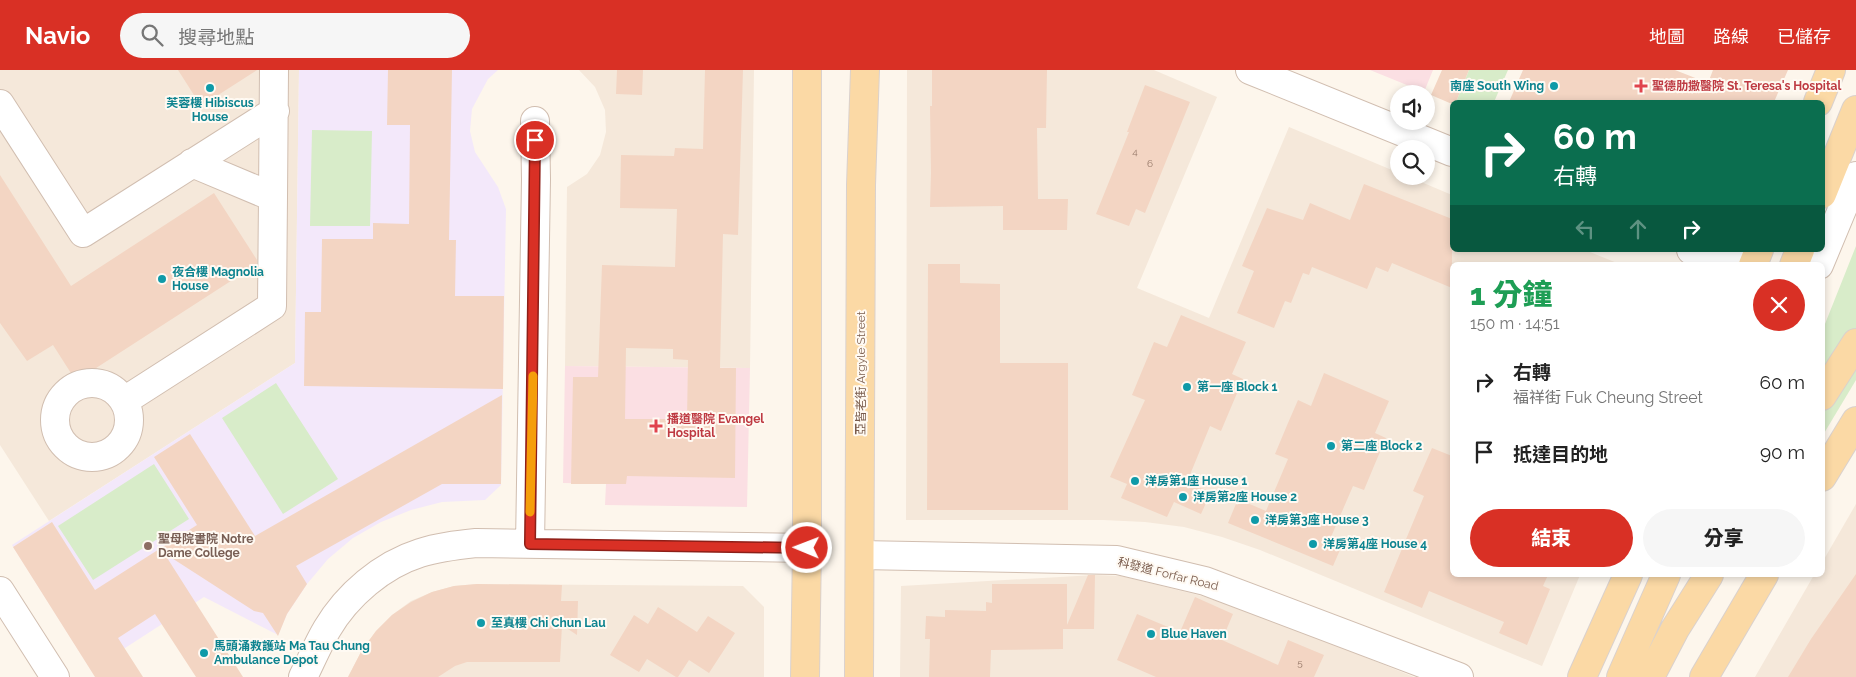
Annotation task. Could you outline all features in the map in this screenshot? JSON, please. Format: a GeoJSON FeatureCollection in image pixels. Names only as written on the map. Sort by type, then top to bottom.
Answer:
{"type":"FeatureCollection","features":[{"type":"Feature","properties":{"kind":"main road"},"geometry":{"type":"LineString","coordinates":[[805,677],[807,548],[807,70]]}},
{"type":"Feature","properties":{"kind":"main road","name":"亞皆老街 Argyle Street"},"geometry":{"type":"LineString","coordinates":[[858,677],[861,185],[865,70]]}},
{"type":"Feature","properties":{"kind":"main road"},"geometry":{"type":"LineString","coordinates":[[1819,100],[1831,70]]}},
{"type":"Feature","properties":{"kind":"main road"},"geometry":{"type":"LineString","coordinates":[[1825,187],[1856,110]]}},
{"type":"Feature","properties":{"kind":"main road"},"geometry":{"type":"LineString","coordinates":[[1825,391],[1856,343]]}},
{"type":"Feature","properties":{"kind":"main road"},"geometry":{"type":"LineString","coordinates":[[1825,472],[1856,421]]}},
{"type":"Feature","properties":{"kind":"main road"},"geometry":{"type":"LineString","coordinates":[[1582,677],[1627,577]]}},
{"type":"Feature","properties":{"kind":"main road"},"geometry":{"type":"LineString","coordinates":[[1621,677],[1665,577]]}},
{"type":"Feature","properties":{"kind":"main road"},"geometry":{"type":"LineString","coordinates":[[1650,677],[1675,628],[1708,577]]}},
{"type":"Feature","properties":{"kind":"main road"},"geometry":{"type":"LineString","coordinates":[[1704,677],[1757,581]]}},
{"type":"Feature","properties":{"kind":"street"},"geometry":{"type":"LineString","coordinates":[[124,401],[272,306],[274,70]]}},
{"type":"Feature","properties":{"kind":"street"},"geometry":{"type":"LineString","coordinates":[[1250,70],[1450,151]]}},
{"type":"Feature","properties":{"kind":"street"},"geometry":{"type":"LineString","coordinates":[[0,104],[83,233],[275,111]]}},
{"type":"Feature","properties":{"kind":"street"},"geometry":{"type":"LineString","coordinates":[[530,544],[536,179],[535,121]]}},
{"type":"Feature","properties":{"kind":"street"},"geometry":{"type":"LineString","coordinates":[[192,163],[274,197]]}},
{"type":"Feature","properties":{"kind":"street"},"geometry":{"type":"LineString","coordinates":[[1821,262],[1856,176]]}},
{"type":"Feature","properties":{"kind":"street"},"geometry":{"type":"LineString","coordinates":[[1698,252],[1731,262]]}},
{"type":"Feature","properties":{"kind":"street"},"geometry":{"type":"LineString","coordinates":[[303,677],[327,629],[344,604],[366,583],[391,566],[418,553],[448,546],[476,543],[807,548]]}},
{"type":"Feature","properties":{"kind":"street","name":"科發道 Forfar Road"},"geometry":{"type":"LineString","coordinates":[[860,555],[1107,560],[1125,562],[1205,581],[1459,677]]}},
{"type":"Feature","properties":{"kind":"street"},"geometry":{"type":"LineString","coordinates":[[0,591],[55,677]]}},
{"type":"Feature","properties":{"kind":"shaded area"},"geometry":{"type":"Polygon","coordinates":[[[0,70],[299,70],[295,363],[49,521],[0,445],[0,70]]]}},
{"type":"Feature","properties":{"kind":"shaded area"},"geometry":{"type":"Polygon","coordinates":[[[299,70],[498,70],[488,79],[472,109],[470,131],[475,152],[498,187],[506,209],[501,485],[485,500],[442,502],[411,510],[381,522],[353,538],[328,559],[307,584],[287,614],[278,635],[204,597],[91,670],[12,545],[295,363],[299,70]]]}},
{"type":"Feature","properties":{"kind":"shaded area"},"geometry":{"type":"Polygon","coordinates":[[[579,70],[754,70],[750,368],[565,366],[567,187],[587,174],[600,155],[606,132],[605,110],[595,87],[579,70]]]}},
{"type":"Feature","properties":{"kind":"shaded area"},"geometry":{"type":"Polygon","coordinates":[[[907,70],[1154,70],[1217,97],[1137,288],[1209,318],[1289,127],[1390,169],[1390,185],[1428,185],[1450,194],[1450,252],[1590,252],[1615,262],[1450,262],[1450,577],[1579,577],[1542,666],[1260,550],[1222,537],[1184,527],[1145,522],[1103,520],[906,520],[907,70]]]}},
{"type":"Feature","properties":{"kind":"shaded area"},"geometry":{"type":"Polygon","coordinates":[[[1370,70],[1433,70],[1427,85],[1407,85],[1370,70]]]}},
{"type":"Feature","properties":{"kind":"shaded area","name":"播道醫院 Evangel Hospital"},"geometry":{"type":"Polygon","coordinates":[[[565,366],[750,368],[747,507],[605,505],[606,484],[563,483],[565,366]]]}},
{"type":"Feature","properties":{"kind":"shaded area"},"geometry":{"type":"Polygon","coordinates":[[[1856,504],[1856,677],[1755,677],[1813,577],[1825,577],[1825,558],[1856,504]]]}},
{"type":"Feature","properties":{"kind":"shaded area"},"geometry":{"type":"Polygon","coordinates":[[[1095,575],[1121,576],[1202,596],[1276,621],[1414,677],[900,677],[901,586],[1095,575]]]}},
{"type":"Feature","properties":{"kind":"shaded area"},"geometry":{"type":"Polygon","coordinates":[[[477,584],[743,586],[764,607],[764,677],[348,677],[362,650],[376,631],[392,615],[411,601],[432,592],[454,586],[477,584]]]}},
{"type":"Feature","properties":{"kind":"green space"},"geometry":{"type":"Polygon","coordinates":[[[1469,70],[1508,70],[1495,100],[1457,100],[1469,70]]]}},
{"type":"Feature","properties":{"kind":"green space"},"geometry":{"type":"Polygon","coordinates":[[[312,130],[372,131],[370,226],[310,226],[312,130]]]}},
{"type":"Feature","properties":{"kind":"green space"},"geometry":{"type":"Polygon","coordinates":[[[1856,246],[1856,380],[1825,432],[1825,324],[1856,246]]]}},
{"type":"Feature","properties":{"kind":"green space"},"geometry":{"type":"Polygon","coordinates":[[[276,383],[338,479],[283,514],[222,418],[276,383]]]}},
{"type":"Feature","properties":{"kind":"green space"},"geometry":{"type":"Polygon","coordinates":[[[154,464],[189,519],[93,580],[58,526],[154,464]]]}},
{"type":"Feature","properties":{"kind":"building","name":"芙蓉樓 Hibiscus House"},"geometry":{"type":"Polygon","coordinates":[[[178,70],[257,70],[201,106],[178,70]]]}},
{"type":"Feature","properties":{"kind":"building"},"geometry":{"type":"Polygon","coordinates":[[[388,70],[452,70],[449,240],[456,240],[455,296],[504,296],[503,389],[304,386],[305,312],[321,312],[322,239],[373,239],[373,223],[409,224],[410,125],[387,125],[388,70]]]}},
{"type":"Feature","properties":{"kind":"building"},"geometry":{"type":"Polygon","coordinates":[[[617,70],[643,70],[642,95],[616,94],[617,70]]]}},
{"type":"Feature","properties":{"kind":"building"},"geometry":{"type":"Polygon","coordinates":[[[705,70],[743,70],[738,235],[723,234],[720,368],[736,368],[735,478],[627,476],[626,484],[571,484],[573,377],[598,377],[602,265],[675,267],[677,209],[620,208],[621,155],[674,156],[675,148],[703,149],[705,70]],[[626,348],[625,419],[687,419],[688,360],[673,359],[673,349],[626,348]]]}},
{"type":"Feature","properties":{"kind":"building"},"geometry":{"type":"Polygon","coordinates":[[[932,70],[1047,70],[1046,128],[1037,128],[1038,199],[1068,199],[1067,230],[1003,230],[1003,206],[930,207],[932,70]]]}},
{"type":"Feature","properties":{"kind":"building"},"geometry":{"type":"Polygon","coordinates":[[[1442,70],[1469,70],[1457,100],[1450,100],[1450,103],[1435,97],[1435,86],[1442,70]]]}},
{"type":"Feature","properties":{"kind":"building","name":"聖德肋撒醫院 St. Teresa's Hospital"},"geometry":{"type":"Polygon","coordinates":[[[1523,70],[1675,70],[1708,83],[1713,70],[1788,70],[1775,100],[1510,100],[1523,70]]]}},
{"type":"Feature","properties":{"kind":"building"},"geometry":{"type":"Polygon","coordinates":[[[1145,85],[1190,102],[1145,213],[1136,209],[1129,226],[1096,214],[1129,132],[1127,132],[1145,85]]]}},
{"type":"Feature","properties":{"kind":"building","name":"夜合樓 Magnolia House"},"geometry":{"type":"Polygon","coordinates":[[[0,175],[71,286],[214,193],[257,260],[257,264],[76,381],[53,345],[27,361],[0,323],[0,175]]]}},
{"type":"Feature","properties":{"kind":"building"},"geometry":{"type":"Polygon","coordinates":[[[1364,184],[1450,218],[1450,252],[1452,252],[1452,262],[1450,262],[1450,287],[1392,263],[1388,272],[1376,267],[1367,289],[1312,267],[1309,275],[1303,273],[1291,303],[1285,301],[1274,328],[1237,313],[1254,271],[1242,266],[1267,208],[1303,220],[1310,203],[1350,220],[1364,184]]]}},
{"type":"Feature","properties":{"kind":"building"},"geometry":{"type":"Polygon","coordinates":[[[928,264],[960,264],[960,283],[1000,284],[1000,363],[1068,363],[1068,510],[927,510],[928,264]]]}},
{"type":"Feature","properties":{"kind":"building"},"geometry":{"type":"Polygon","coordinates":[[[1181,315],[1246,342],[1232,374],[1243,379],[1221,431],[1210,426],[1187,482],[1211,492],[1201,514],[1174,502],[1167,517],[1121,498],[1127,484],[1110,477],[1145,400],[1132,395],[1154,342],[1167,347],[1181,315]]]}},
{"type":"Feature","properties":{"kind":"building","name":"第二座 Block 2"},"geometry":{"type":"Polygon","coordinates":[[[1324,373],[1389,401],[1375,433],[1386,438],[1364,490],[1353,486],[1331,537],[1343,543],[1333,566],[1228,523],[1238,499],[1266,511],[1288,459],[1275,454],[1288,423],[1298,400],[1311,406],[1324,373]]]}},
{"type":"Feature","properties":{"kind":"building"},"geometry":{"type":"Polygon","coordinates":[[[502,395],[501,484],[442,484],[296,566],[307,584],[287,614],[278,636],[263,613],[254,611],[164,553],[243,677],[196,677],[155,614],[118,638],[143,677],[95,677],[13,547],[52,522],[95,590],[197,525],[154,457],[190,434],[255,536],[502,395]]]}},
{"type":"Feature","properties":{"kind":"building"},"geometry":{"type":"Polygon","coordinates":[[[1432,448],[1450,455],[1450,577],[1547,577],[1543,586],[1550,589],[1527,645],[1499,633],[1504,622],[1429,591],[1422,608],[1384,592],[1424,496],[1413,491],[1432,448]]]}},
{"type":"Feature","properties":{"kind":"building"},"geometry":{"type":"Polygon","coordinates":[[[1856,574],[1856,677],[1788,677],[1811,639],[1856,574]]]}},
{"type":"Feature","properties":{"kind":"building"},"geometry":{"type":"Polygon","coordinates":[[[1088,575],[1095,575],[1094,629],[1063,629],[1063,649],[991,650],[990,677],[929,677],[930,639],[925,639],[926,616],[945,617],[945,610],[986,611],[986,602],[992,603],[992,584],[1067,584],[1067,625],[1088,575]]]}},
{"type":"Feature","properties":{"kind":"building","name":"至真樓 Chi Chun Lau"},"geometry":{"type":"Polygon","coordinates":[[[477,584],[562,585],[561,601],[578,601],[577,635],[562,625],[560,662],[467,662],[455,666],[438,677],[348,677],[362,650],[376,631],[392,615],[411,602],[432,592],[454,586],[477,584]]]}},
{"type":"Feature","properties":{"kind":"building","name":"Blue Haven"},"geometry":{"type":"Polygon","coordinates":[[[1195,597],[1233,614],[1222,640],[1278,665],[1288,640],[1324,655],[1314,677],[1156,677],[1117,660],[1137,614],[1180,632],[1195,597]]]}},
{"type":"Feature","properties":{"kind":"building"},"geometry":{"type":"Polygon","coordinates":[[[658,607],[697,632],[708,616],[735,633],[709,673],[689,660],[678,677],[676,677],[647,659],[639,672],[610,655],[634,615],[648,624],[658,607]]]}},
{"type":"Feature","properties":{"kind":"slow traffic"},"geometry":{"type":"LineString","coordinates":[[530,512],[533,376]]}},
{"type":"Feature","properties":{"kind":"place","name":"南座 South Wing"},"geometry":{"type":"Point","coordinates":[1554,86]}},
{"type":"Feature","properties":{"kind":"place","name":"聖德肋撒醫院 St. Teresa's Hospital"},"geometry":{"type":"Point","coordinates":[1641,86]}},
{"type":"Feature","properties":{"kind":"place","name":"芙蓉樓 Hibiscus House"},"geometry":{"type":"Point","coordinates":[210,88]}},
{"type":"Feature","properties":{"kind":"place","name":"夜合樓 Magnolia House"},"geometry":{"type":"Point","coordinates":[162,279]}},
{"type":"Feature","properties":{"kind":"place","name":"第一座 Block 1"},"geometry":{"type":"Point","coordinates":[1187,387]}},
{"type":"Feature","properties":{"kind":"place","name":"播道醫院 Evangel Hospital"},"geometry":{"type":"Point","coordinates":[656,426]}},
{"type":"Feature","properties":{"kind":"place","name":"第二座 Block 2"},"geometry":{"type":"Point","coordinates":[1331,446]}},
{"type":"Feature","properties":{"kind":"place","name":"洋房第1座 House 1"},"geometry":{"type":"Point","coordinates":[1135,481]}},
{"type":"Feature","properties":{"kind":"place","name":"洋房第2座 House 2"},"geometry":{"type":"Point","coordinates":[1183,497]}},
{"type":"Feature","properties":{"kind":"place","name":"洋房第3座 House 3"},"geometry":{"type":"Point","coordinates":[1255,520]}},
{"type":"Feature","properties":{"kind":"place","name":"洋房第4座 House 4"},"geometry":{"type":"Point","coordinates":[1313,544]}},
{"type":"Feature","properties":{"kind":"place","name":"聖母院書院 Notre Dame College"},"geometry":{"type":"Point","coordinates":[148,546]}},
{"type":"Feature","properties":{"kind":"place","name":"至真樓 Chi Chun Lau"},"geometry":{"type":"Point","coordinates":[481,623]}},
{"type":"Feature","properties":{"kind":"place","name":"Blue Haven"},"geometry":{"type":"Point","coordinates":[1151,634]}},
{"type":"Feature","properties":{"kind":"place","name":"馬頭涌救護站 Ma Tau Chung Ambulance Depot"},"geometry":{"type":"Point","coordinates":[204,653]}},
{"type":"Feature","properties":{"kind":"route"},"geometry":{"type":"LineString","coordinates":[[535,140],[530,544],[807,548]]}}]}
